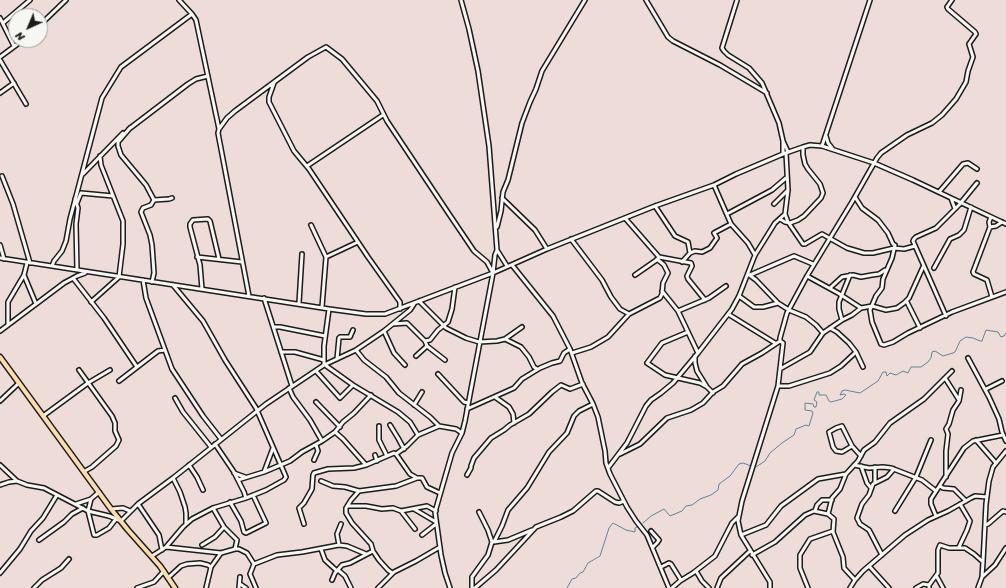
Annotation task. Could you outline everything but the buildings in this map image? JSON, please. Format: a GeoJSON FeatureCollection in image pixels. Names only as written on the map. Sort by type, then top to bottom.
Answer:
{"type":"FeatureCollection","features":[{"type":"Feature","properties":{"kind":"main road"},"geometry":{"type":"LineString","coordinates":[[0,357],[85,471],[119,520],[152,556],[175,588]]}},
{"type":"Feature","properties":{"kind":"street"},"geometry":{"type":"LineString","coordinates":[[3,24],[30,0]]}},
{"type":"Feature","properties":{"kind":"street"},"geometry":{"type":"LineString","coordinates":[[48,17],[66,0]]}},
{"type":"Feature","properties":{"kind":"street"},"geometry":{"type":"LineString","coordinates":[[179,0],[196,20],[219,129],[218,133],[249,296]]}},
{"type":"Feature","properties":{"kind":"street"},"geometry":{"type":"LineString","coordinates":[[450,588],[445,573],[440,547],[436,523],[436,511],[452,453],[462,433],[497,250],[489,146],[478,71],[461,0]]}},
{"type":"Feature","properties":{"kind":"street"},"geometry":{"type":"LineString","coordinates":[[496,229],[501,211],[503,192],[510,173],[522,123],[541,74],[585,0]]}},
{"type":"Feature","properties":{"kind":"street"},"geometry":{"type":"LineString","coordinates":[[646,0],[668,37],[673,41],[720,65],[767,93]]}},
{"type":"Feature","properties":{"kind":"street"},"geometry":{"type":"LineString","coordinates":[[737,0],[722,48],[753,72],[762,83],[779,123],[786,153],[786,178],[788,190],[785,214],[788,222],[804,244],[821,234],[847,248],[864,253],[873,253],[894,248],[904,249],[915,246]]}},
{"type":"Feature","properties":{"kind":"street"},"geometry":{"type":"LineString","coordinates":[[770,588],[770,582],[741,535],[738,517],[778,386],[783,344],[780,341],[780,338],[789,310],[813,264],[881,153],[942,115],[956,99],[966,82],[973,57],[969,44],[976,34],[948,9],[947,7],[952,0]]}},
{"type":"Feature","properties":{"kind":"street"},"geometry":{"type":"LineString","coordinates":[[822,146],[869,1]]}},
{"type":"Feature","properties":{"kind":"street"},"geometry":{"type":"LineString","coordinates":[[52,266],[54,260],[62,251],[64,246],[100,103],[119,69],[192,14]]}},
{"type":"Feature","properties":{"kind":"street"},"geometry":{"type":"LineString","coordinates":[[0,18],[8,34]]}},
{"type":"Feature","properties":{"kind":"street"},"geometry":{"type":"LineString","coordinates":[[219,129],[230,115],[312,54],[326,47],[342,59],[377,101],[384,115],[449,214],[474,251],[487,262],[493,273]]}},
{"type":"Feature","properties":{"kind":"street"},"geometry":{"type":"LineString","coordinates":[[0,57],[11,48]]}},
{"type":"Feature","properties":{"kind":"street"},"geometry":{"type":"LineString","coordinates":[[0,60],[26,104]]}},
{"type":"Feature","properties":{"kind":"street"},"geometry":{"type":"LineString","coordinates":[[82,175],[118,137],[188,84],[196,79],[208,76]]}},
{"type":"Feature","properties":{"kind":"street"},"geometry":{"type":"LineString","coordinates":[[0,93],[14,83]]}},
{"type":"Feature","properties":{"kind":"street"},"geometry":{"type":"LineString","coordinates":[[274,83],[269,97],[269,102],[294,151],[307,166],[400,302],[400,309]]}},
{"type":"Feature","properties":{"kind":"street"},"geometry":{"type":"LineString","coordinates":[[307,166],[384,115]]}},
{"type":"Feature","properties":{"kind":"street"},"geometry":{"type":"LineString","coordinates":[[130,128],[118,142],[119,150],[128,165],[146,186],[154,200]]}},
{"type":"Feature","properties":{"kind":"street"},"geometry":{"type":"LineString","coordinates":[[826,134],[828,143],[833,150]]}},
{"type":"Feature","properties":{"kind":"street"},"geometry":{"type":"LineString","coordinates":[[780,219],[784,222],[793,222],[802,218],[819,201],[823,193],[819,182],[805,164],[803,146]]}},
{"type":"Feature","properties":{"kind":"street"},"geometry":{"type":"LineString","coordinates":[[0,245],[2,259],[329,309],[379,315],[414,304],[655,206],[714,185],[736,174],[803,146],[822,146],[874,163],[1006,224]]}},
{"type":"Feature","properties":{"kind":"street"},"geometry":{"type":"LineString","coordinates":[[91,302],[120,277],[123,221],[101,165],[100,156]]}},
{"type":"Feature","properties":{"kind":"street"},"geometry":{"type":"LineString","coordinates":[[939,192],[963,164],[968,163],[977,169]]}},
{"type":"Feature","properties":{"kind":"street"},"geometry":{"type":"LineString","coordinates":[[2,176],[13,204],[28,263],[24,275],[8,302],[8,325]]}},
{"type":"Feature","properties":{"kind":"street"},"geometry":{"type":"LineString","coordinates":[[727,214],[772,190],[786,178]]}},
{"type":"Feature","properties":{"kind":"street"},"geometry":{"type":"LineString","coordinates":[[946,316],[913,242],[914,239],[933,230],[961,203],[977,183]]}},
{"type":"Feature","properties":{"kind":"street"},"geometry":{"type":"LineString","coordinates":[[714,185],[727,214],[727,219],[755,255]]}},
{"type":"Feature","properties":{"kind":"street"},"geometry":{"type":"LineString","coordinates":[[774,204],[788,190]]}},
{"type":"Feature","properties":{"kind":"street"},"geometry":{"type":"LineString","coordinates":[[77,270],[78,197],[81,193],[113,196]]}},
{"type":"Feature","properties":{"kind":"street"},"geometry":{"type":"LineString","coordinates":[[855,197],[862,208],[874,216],[887,230],[893,244],[895,245],[882,288],[876,296],[870,313],[876,334],[882,344],[884,345],[893,342],[946,316],[1006,292]]}},
{"type":"Feature","properties":{"kind":"street"},"geometry":{"type":"LineString","coordinates":[[154,200],[172,198]]}},
{"type":"Feature","properties":{"kind":"street"},"geometry":{"type":"LineString","coordinates":[[502,198],[535,230],[547,249]]}},
{"type":"Feature","properties":{"kind":"street"},"geometry":{"type":"LineString","coordinates":[[951,198],[955,209]]}},
{"type":"Feature","properties":{"kind":"street"},"geometry":{"type":"LineString","coordinates":[[76,199],[77,203]]}},
{"type":"Feature","properties":{"kind":"street"},"geometry":{"type":"LineString","coordinates":[[152,282],[154,273],[152,245],[150,235],[141,212],[143,208],[151,205],[154,200]]}},
{"type":"Feature","properties":{"kind":"street"},"geometry":{"type":"LineString","coordinates":[[655,206],[675,236],[688,242],[690,253]]}},
{"type":"Feature","properties":{"kind":"street"},"geometry":{"type":"LineString","coordinates":[[934,268],[950,239],[959,235],[964,230],[971,207]]}},
{"type":"Feature","properties":{"kind":"street"},"geometry":{"type":"LineString","coordinates":[[608,468],[627,443],[646,406],[678,377],[728,314],[739,296],[749,274],[755,255],[775,222],[785,214]]}},
{"type":"Feature","properties":{"kind":"street"},"geometry":{"type":"LineString","coordinates":[[990,216],[990,227],[973,272],[974,274],[987,280],[992,297]]}},
{"type":"Feature","properties":{"kind":"street"},"geometry":{"type":"LineString","coordinates":[[572,353],[591,347],[608,338],[628,314],[658,300],[661,296],[663,283],[668,270],[625,218]]}},
{"type":"Feature","properties":{"kind":"street"},"geometry":{"type":"LineString","coordinates":[[202,289],[200,265],[192,240],[190,224],[193,220],[208,219],[210,221],[219,259]]}},
{"type":"Feature","properties":{"kind":"street"},"geometry":{"type":"LineString","coordinates":[[990,227],[996,226],[1002,222]]}},
{"type":"Feature","properties":{"kind":"street"},"geometry":{"type":"LineString","coordinates":[[682,262],[690,253],[696,251],[702,252],[710,248],[717,238],[714,233],[730,224]]}},
{"type":"Feature","properties":{"kind":"street"},"geometry":{"type":"LineString","coordinates":[[312,225],[326,256],[322,307]]}},
{"type":"Feature","properties":{"kind":"street"},"geometry":{"type":"LineString","coordinates":[[572,240],[602,280],[611,297],[620,309],[628,314]]}},
{"type":"Feature","properties":{"kind":"street"},"geometry":{"type":"LineString","coordinates":[[326,256],[358,242]]}},
{"type":"Feature","properties":{"kind":"street"},"geometry":{"type":"LineString","coordinates":[[497,250],[507,266]]}},
{"type":"Feature","properties":{"kind":"street"},"geometry":{"type":"LineString","coordinates":[[299,304],[302,254]]}},
{"type":"Feature","properties":{"kind":"street"},"geometry":{"type":"LineString","coordinates":[[749,274],[794,256],[813,264]]}},
{"type":"Feature","properties":{"kind":"street"},"geometry":{"type":"LineString","coordinates":[[197,257],[242,262]]}},
{"type":"Feature","properties":{"kind":"street"},"geometry":{"type":"LineString","coordinates":[[635,275],[658,258],[691,263],[692,266],[687,276],[688,279],[705,300]]}},
{"type":"Feature","properties":{"kind":"street"},"geometry":{"type":"LineString","coordinates":[[512,265],[553,316],[572,353],[600,424],[608,468],[624,501],[636,521],[644,529],[661,566],[669,588]]}},
{"type":"Feature","properties":{"kind":"street"},"geometry":{"type":"LineString","coordinates":[[780,369],[810,352],[823,333],[861,308],[872,306],[878,309],[886,310],[897,308],[907,302],[924,267]]}},
{"type":"Feature","properties":{"kind":"street"},"geometry":{"type":"LineString","coordinates":[[830,288],[842,277],[850,275],[872,275],[884,272],[887,268]]}},
{"type":"Feature","properties":{"kind":"street"},"geometry":{"type":"LineString","coordinates":[[0,331],[64,283],[87,272]]}},
{"type":"Feature","properties":{"kind":"street"},"geometry":{"type":"LineString","coordinates":[[749,274],[778,303],[811,320],[823,333]]}},
{"type":"Feature","properties":{"kind":"street"},"geometry":{"type":"LineString","coordinates":[[24,275],[36,304]]}},
{"type":"Feature","properties":{"kind":"street"},"geometry":{"type":"LineString","coordinates":[[842,320],[839,309],[841,295],[850,275]]}},
{"type":"Feature","properties":{"kind":"street"},"geometry":{"type":"LineString","coordinates":[[807,276],[830,288],[861,308]]}},
{"type":"Feature","properties":{"kind":"street"},"geometry":{"type":"LineString","coordinates":[[73,278],[137,367]]}},
{"type":"Feature","properties":{"kind":"street"},"geometry":{"type":"LineString","coordinates":[[143,280],[146,298],[173,371],[203,416],[221,439]]}},
{"type":"Feature","properties":{"kind":"street"},"geometry":{"type":"LineString","coordinates":[[152,556],[166,547],[192,519],[213,508],[246,498],[271,488],[284,480],[286,477],[258,411],[225,360],[203,321],[173,285]]}},
{"type":"Feature","properties":{"kind":"street"},"geometry":{"type":"LineString","coordinates":[[678,311],[705,300],[726,286]]}},
{"type":"Feature","properties":{"kind":"street"},"geometry":{"type":"LineString","coordinates":[[425,342],[430,340],[443,325],[448,322],[451,314],[455,288]]}},
{"type":"Feature","properties":{"kind":"street"},"geometry":{"type":"LineString","coordinates":[[662,291],[678,311],[688,332],[696,355],[695,363],[707,387]]}},
{"type":"Feature","properties":{"kind":"street"},"geometry":{"type":"LineString","coordinates":[[739,296],[757,307],[778,303]]}},
{"type":"Feature","properties":{"kind":"street"},"geometry":{"type":"LineString","coordinates":[[264,298],[282,352],[293,398],[310,420],[322,441]]}},
{"type":"Feature","properties":{"kind":"street"},"geometry":{"type":"LineString","coordinates":[[418,302],[443,325],[466,338],[479,342],[505,339],[522,327]]}},
{"type":"Feature","properties":{"kind":"street"},"geometry":{"type":"LineString","coordinates":[[907,302],[920,328]]}},
{"type":"Feature","properties":{"kind":"street"},"geometry":{"type":"LineString","coordinates":[[91,499],[88,510],[93,534],[95,535],[109,528],[221,439],[291,387],[325,365],[356,350],[406,314],[414,304]]}},
{"type":"Feature","properties":{"kind":"street"},"geometry":{"type":"LineString","coordinates":[[405,307],[406,322]]}},
{"type":"Feature","properties":{"kind":"street"},"geometry":{"type":"LineString","coordinates":[[329,309],[325,336],[325,365],[353,385],[398,412],[410,422],[418,435]]}},
{"type":"Feature","properties":{"kind":"street"},"geometry":{"type":"LineString","coordinates":[[728,314],[775,343]]}},
{"type":"Feature","properties":{"kind":"street"},"geometry":{"type":"LineString","coordinates":[[393,324],[406,322],[427,346],[445,360]]}},
{"type":"Feature","properties":{"kind":"street"},"geometry":{"type":"LineString","coordinates":[[274,328],[280,327],[325,336]]}},
{"type":"Feature","properties":{"kind":"street"},"geometry":{"type":"LineString","coordinates":[[830,328],[849,343],[856,352],[863,367]]}},
{"type":"Feature","properties":{"kind":"street"},"geometry":{"type":"LineString","coordinates":[[337,359],[339,338],[350,337],[353,330]]}},
{"type":"Feature","properties":{"kind":"street"},"geometry":{"type":"LineString","coordinates":[[384,331],[394,353],[405,364]]}},
{"type":"Feature","properties":{"kind":"street"},"geometry":{"type":"LineString","coordinates":[[688,332],[662,343],[647,363],[664,375],[700,382],[713,393]]}},
{"type":"Feature","properties":{"kind":"street"},"geometry":{"type":"LineString","coordinates":[[505,339],[521,347],[529,357],[534,367],[538,369]]}},
{"type":"Feature","properties":{"kind":"street"},"geometry":{"type":"LineString","coordinates":[[619,455],[640,444],[667,418],[691,410],[703,403],[723,386],[742,364],[780,341]]}},
{"type":"Feature","properties":{"kind":"street"},"geometry":{"type":"LineString","coordinates":[[416,356],[427,346]]}},
{"type":"Feature","properties":{"kind":"street"},"geometry":{"type":"LineString","coordinates":[[467,409],[514,388],[522,379],[538,369],[560,361],[564,354],[570,349]]}},
{"type":"Feature","properties":{"kind":"street"},"geometry":{"type":"LineString","coordinates":[[119,381],[158,351],[165,350]]}},
{"type":"Feature","properties":{"kind":"street"},"geometry":{"type":"LineString","coordinates":[[356,350],[364,360],[386,377],[400,393],[430,416],[439,426]]}},
{"type":"Feature","properties":{"kind":"street"},"geometry":{"type":"LineString","coordinates":[[282,352],[295,352],[324,360]]}},
{"type":"Feature","properties":{"kind":"street"},"geometry":{"type":"LineString","coordinates":[[778,386],[789,386],[830,373],[841,366],[856,352]]}},
{"type":"Feature","properties":{"kind":"street"},"geometry":{"type":"LineString","coordinates":[[968,358],[986,390],[1006,441]]}},
{"type":"Feature","properties":{"kind":"street"},"geometry":{"type":"LineString","coordinates":[[78,370],[112,416],[115,423],[115,431],[119,440],[116,446],[92,467],[85,471]]}},
{"type":"Feature","properties":{"kind":"street"},"geometry":{"type":"LineString","coordinates":[[43,416],[88,383],[110,370]]}},
{"type":"Feature","properties":{"kind":"street"},"geometry":{"type":"LineString","coordinates":[[316,371],[340,398],[353,385]]}},
{"type":"Feature","properties":{"kind":"street"},"geometry":{"type":"LineString","coordinates":[[828,514],[832,500],[840,489],[846,474],[864,450],[876,442],[890,424],[920,403],[952,371]]}},
{"type":"Feature","properties":{"kind":"street"},"geometry":{"type":"LineString","coordinates":[[438,374],[464,402],[468,403]]}},
{"type":"Feature","properties":{"kind":"street"},"geometry":{"type":"LineString","coordinates":[[945,378],[959,400]]}},
{"type":"Feature","properties":{"kind":"street"},"geometry":{"type":"LineString","coordinates":[[986,390],[1002,381]]}},
{"type":"Feature","properties":{"kind":"street"},"geometry":{"type":"LineString","coordinates":[[0,401],[19,383]]}},
{"type":"Feature","properties":{"kind":"street"},"geometry":{"type":"LineString","coordinates":[[467,476],[474,458],[491,438],[529,414],[561,385],[570,388],[583,384]]}},
{"type":"Feature","properties":{"kind":"street"},"geometry":{"type":"LineString","coordinates":[[946,477],[946,451],[948,434],[946,429],[953,410],[959,400],[961,390]]}},
{"type":"Feature","properties":{"kind":"street"},"geometry":{"type":"LineString","coordinates":[[414,405],[422,392]]}},
{"type":"Feature","properties":{"kind":"street"},"geometry":{"type":"LineString","coordinates":[[238,480],[290,462],[302,452],[316,445],[335,432],[343,422],[371,395]]}},
{"type":"Feature","properties":{"kind":"street"},"geometry":{"type":"LineString","coordinates":[[495,397],[509,407],[513,414],[514,423]]}},
{"type":"Feature","properties":{"kind":"street"},"geometry":{"type":"LineString","coordinates":[[175,398],[183,412],[211,447]]}},
{"type":"Feature","properties":{"kind":"street"},"geometry":{"type":"LineString","coordinates":[[316,402],[340,427]]}},
{"type":"Feature","properties":{"kind":"street"},"geometry":{"type":"LineString","coordinates":[[472,588],[472,577],[488,555],[493,542],[500,531],[508,510],[527,488],[549,452],[568,433],[574,416],[593,404]]}},
{"type":"Feature","properties":{"kind":"street"},"geometry":{"type":"LineString","coordinates":[[390,425],[404,449]]}},
{"type":"Feature","properties":{"kind":"street"},"geometry":{"type":"LineString","coordinates":[[379,426],[379,440],[387,456]]}},
{"type":"Feature","properties":{"kind":"street"},"geometry":{"type":"LineString","coordinates":[[304,524],[299,508],[304,503],[312,489],[312,477],[314,473],[328,469],[354,468],[377,461],[394,453],[396,454],[404,449],[418,435],[439,426],[456,429],[462,433]]}},
{"type":"Feature","properties":{"kind":"street"},"geometry":{"type":"LineString","coordinates":[[852,446],[842,452],[836,450],[833,447],[828,432],[842,426],[852,446],[861,456]]}},
{"type":"Feature","properties":{"kind":"street"},"geometry":{"type":"LineString","coordinates":[[335,432],[347,443],[366,465]]}},
{"type":"Feature","properties":{"kind":"street"},"geometry":{"type":"LineString","coordinates":[[936,516],[930,502],[964,448],[976,440],[1003,435]]}},
{"type":"Feature","properties":{"kind":"street"},"geometry":{"type":"LineString","coordinates":[[894,511],[916,477],[931,440]]}},
{"type":"Feature","properties":{"kind":"street"},"geometry":{"type":"LineString","coordinates":[[976,440],[996,463]]}},
{"type":"Feature","properties":{"kind":"street"},"geometry":{"type":"LineString","coordinates":[[215,444],[234,472],[246,498]]}},
{"type":"Feature","properties":{"kind":"street"},"geometry":{"type":"LineString","coordinates":[[314,460],[318,451],[316,445]]}},
{"type":"Feature","properties":{"kind":"street"},"geometry":{"type":"LineString","coordinates":[[264,472],[270,460],[273,448]]}},
{"type":"Feature","properties":{"kind":"street"},"geometry":{"type":"LineString","coordinates":[[978,588],[982,577],[986,497],[992,471],[996,463],[1006,451]]}},
{"type":"Feature","properties":{"kind":"street"},"geometry":{"type":"LineString","coordinates":[[396,454],[410,474],[418,478],[422,478],[428,487],[440,493]]}},
{"type":"Feature","properties":{"kind":"street"},"geometry":{"type":"LineString","coordinates":[[375,455],[377,461]]}},
{"type":"Feature","properties":{"kind":"street"},"geometry":{"type":"LineString","coordinates":[[0,465],[17,481],[27,485],[44,488],[83,508],[119,520]]}},
{"type":"Feature","properties":{"kind":"street"},"geometry":{"type":"LineString","coordinates":[[189,465],[203,490]]}},
{"type":"Feature","properties":{"kind":"street"},"geometry":{"type":"LineString","coordinates":[[854,465],[867,467],[884,466],[894,469],[916,477],[927,483],[936,491]]}},
{"type":"Feature","properties":{"kind":"street"},"geometry":{"type":"LineString","coordinates":[[861,466],[866,483],[871,488]]}},
{"type":"Feature","properties":{"kind":"street"},"geometry":{"type":"LineString","coordinates":[[875,467],[875,482]]}},
{"type":"Feature","properties":{"kind":"street"},"geometry":{"type":"LineString","coordinates":[[882,556],[869,530],[860,524],[857,518],[862,504],[869,495],[875,482],[886,476],[894,469]]}},
{"type":"Feature","properties":{"kind":"street"},"geometry":{"type":"LineString","coordinates":[[234,472],[246,477]]}},
{"type":"Feature","properties":{"kind":"street"},"geometry":{"type":"LineString","coordinates":[[741,535],[766,525],[781,506],[818,479],[846,474]]}},
{"type":"Feature","properties":{"kind":"street"},"geometry":{"type":"LineString","coordinates":[[173,478],[180,492],[186,510],[186,524]]}},
{"type":"Feature","properties":{"kind":"street"},"geometry":{"type":"LineString","coordinates":[[321,481],[333,486],[345,487],[359,491],[396,486],[418,478]]}},
{"type":"Feature","properties":{"kind":"street"},"geometry":{"type":"LineString","coordinates":[[0,485],[17,481]]}},
{"type":"Feature","properties":{"kind":"street"},"geometry":{"type":"LineString","coordinates":[[940,486],[954,489],[966,501]]}},
{"type":"Feature","properties":{"kind":"street"},"geometry":{"type":"LineString","coordinates":[[359,491],[346,511],[347,516],[371,544],[373,550],[384,566],[392,573]]}},
{"type":"Feature","properties":{"kind":"street"},"geometry":{"type":"LineString","coordinates":[[475,588],[496,570],[538,526],[556,520],[573,511],[597,491],[615,502],[619,503],[624,501]]}},
{"type":"Feature","properties":{"kind":"street"},"geometry":{"type":"LineString","coordinates":[[76,504],[91,499],[99,492]]}},
{"type":"Feature","properties":{"kind":"street"},"geometry":{"type":"LineString","coordinates":[[0,573],[20,549],[31,531],[43,518],[58,494]]}},
{"type":"Feature","properties":{"kind":"street"},"geometry":{"type":"LineString","coordinates":[[230,502],[244,532],[246,533],[266,523],[253,495]]}},
{"type":"Feature","properties":{"kind":"street"},"geometry":{"type":"LineString","coordinates":[[850,588],[854,580],[904,535],[928,520],[975,496],[986,497]]}},
{"type":"Feature","properties":{"kind":"street"},"geometry":{"type":"LineString","coordinates":[[816,511],[817,505],[822,500],[832,500]]}},
{"type":"Feature","properties":{"kind":"street"},"geometry":{"type":"LineString","coordinates":[[138,504],[159,535],[162,550]]}},
{"type":"Feature","properties":{"kind":"street"},"geometry":{"type":"LineString","coordinates":[[959,547],[968,530],[970,520],[960,504]]}},
{"type":"Feature","properties":{"kind":"street"},"geometry":{"type":"LineString","coordinates":[[349,506],[366,506],[382,509],[393,508],[401,511],[427,506],[436,511]]}},
{"type":"Feature","properties":{"kind":"street"},"geometry":{"type":"LineString","coordinates":[[39,540],[64,522],[72,514],[83,508]]}},
{"type":"Feature","properties":{"kind":"street"},"geometry":{"type":"LineString","coordinates":[[111,509],[123,508],[130,511]]}},
{"type":"Feature","properties":{"kind":"street"},"geometry":{"type":"LineString","coordinates":[[213,508],[224,527],[237,540],[235,549]]}},
{"type":"Feature","properties":{"kind":"street"},"geometry":{"type":"LineString","coordinates":[[414,509],[436,523]]}},
{"type":"Feature","properties":{"kind":"street"},"geometry":{"type":"LineString","coordinates":[[401,511],[415,529]]}},
{"type":"Feature","properties":{"kind":"street"},"geometry":{"type":"LineString","coordinates":[[752,555],[775,542],[805,514],[816,511],[828,514],[834,519],[834,537],[843,557],[844,568],[854,580]]}},
{"type":"Feature","properties":{"kind":"street"},"geometry":{"type":"LineString","coordinates":[[985,525],[1003,511],[1006,512]]}},
{"type":"Feature","properties":{"kind":"street"},"geometry":{"type":"LineString","coordinates":[[479,512],[493,542]]}},
{"type":"Feature","properties":{"kind":"street"},"geometry":{"type":"LineString","coordinates":[[672,588],[715,556],[732,522],[738,517]]}},
{"type":"Feature","properties":{"kind":"street"},"geometry":{"type":"LineString","coordinates":[[422,535],[436,523]]}},
{"type":"Feature","properties":{"kind":"street"},"geometry":{"type":"LineString","coordinates":[[339,545],[337,534],[341,524]]}},
{"type":"Feature","properties":{"kind":"street"},"geometry":{"type":"LineString","coordinates":[[202,545],[215,538],[224,527]]}},
{"type":"Feature","properties":{"kind":"street"},"geometry":{"type":"LineString","coordinates":[[493,542],[508,540],[533,530]]}},
{"type":"Feature","properties":{"kind":"street"},"geometry":{"type":"LineString","coordinates":[[651,531],[659,540],[652,547]]}},
{"type":"Feature","properties":{"kind":"street"},"geometry":{"type":"LineString","coordinates":[[808,588],[800,568],[801,553],[810,539],[833,531]]}},
{"type":"Feature","properties":{"kind":"street"},"geometry":{"type":"LineString","coordinates":[[256,588],[250,574],[254,564],[285,553],[321,549],[339,545],[347,546],[366,554]]}},
{"type":"Feature","properties":{"kind":"street"},"geometry":{"type":"LineString","coordinates":[[916,588],[923,584],[929,586],[936,577],[939,571],[940,545],[949,548],[962,547],[970,550],[983,562]]}},
{"type":"Feature","properties":{"kind":"street"},"geometry":{"type":"LineString","coordinates":[[166,547],[221,553],[235,549],[245,551],[254,564]]}},
{"type":"Feature","properties":{"kind":"street"},"geometry":{"type":"LineString","coordinates":[[378,588],[392,573],[440,547]]}},
{"type":"Feature","properties":{"kind":"street"},"geometry":{"type":"LineString","coordinates":[[982,577],[995,565],[1006,548]]}},
{"type":"Feature","properties":{"kind":"street"},"geometry":{"type":"LineString","coordinates":[[321,549],[325,560],[345,576],[351,588]]}},
{"type":"Feature","properties":{"kind":"street"},"geometry":{"type":"LineString","coordinates":[[332,580],[342,566],[373,550]]}},
{"type":"Feature","properties":{"kind":"street"},"geometry":{"type":"LineString","coordinates":[[717,588],[722,578],[750,551]]}},
{"type":"Feature","properties":{"kind":"street"},"geometry":{"type":"LineString","coordinates":[[206,588],[211,567],[221,553]]}},
{"type":"Feature","properties":{"kind":"street"},"geometry":{"type":"LineString","coordinates":[[34,588],[42,580],[61,568],[69,559]]}},
{"type":"Feature","properties":{"kind":"street"},"geometry":{"type":"LineString","coordinates":[[168,577],[181,566],[187,564],[200,563],[211,567]]}},
{"type":"Feature","properties":{"kind":"street"},"geometry":{"type":"LineString","coordinates":[[661,566],[669,563],[671,564],[681,580]]}},
{"type":"Feature","properties":{"kind":"street"},"geometry":{"type":"LineString","coordinates":[[869,566],[889,588]]}},
{"type":"Feature","properties":{"kind":"street"},"geometry":{"type":"LineString","coordinates":[[137,588],[154,582],[164,571]]}},
{"type":"Feature","properties":{"kind":"street"},"geometry":{"type":"LineString","coordinates":[[696,571],[702,581],[709,588]]}},
{"type":"Feature","properties":{"kind":"street"},"geometry":{"type":"LineString","coordinates":[[240,576],[239,586],[246,588]]}},
{"type":"Feature","properties":{"kind":"street"},"geometry":{"type":"LineString","coordinates":[[936,577],[944,588]]}},
{"type":"Feature","properties":{"kind":"waterway"},"geometry":{"type":"LineString","coordinates":[[756,467],[765,461],[770,453],[794,435],[796,429],[806,425],[809,426],[813,413],[812,411],[805,410],[805,403],[813,404],[814,407],[816,407],[817,402],[814,400],[817,392],[819,392],[819,395],[826,395],[831,402],[842,399],[846,395],[840,395],[842,391],[845,390],[860,393],[878,381],[883,372],[886,372],[887,376],[890,373],[896,375],[903,371],[908,373],[911,367],[921,367],[928,362],[931,358],[932,352],[935,351],[943,356],[953,353],[955,352],[960,341],[966,337],[982,341],[986,330],[998,332],[1001,337],[1006,333]]}},
{"type":"Feature","properties":{"kind":"waterway"},"geometry":{"type":"LineString","coordinates":[[643,523],[651,516],[664,509],[670,516],[682,511],[686,506],[692,505],[718,490],[719,484],[730,476],[739,464],[743,463],[751,466]]}},
{"type":"Feature","properties":{"kind":"waterway"},"geometry":{"type":"LineString","coordinates":[[567,588],[572,579],[576,578],[583,572],[588,563],[600,556],[609,528],[613,523],[626,530],[635,532],[635,528],[639,526]]}}]}
